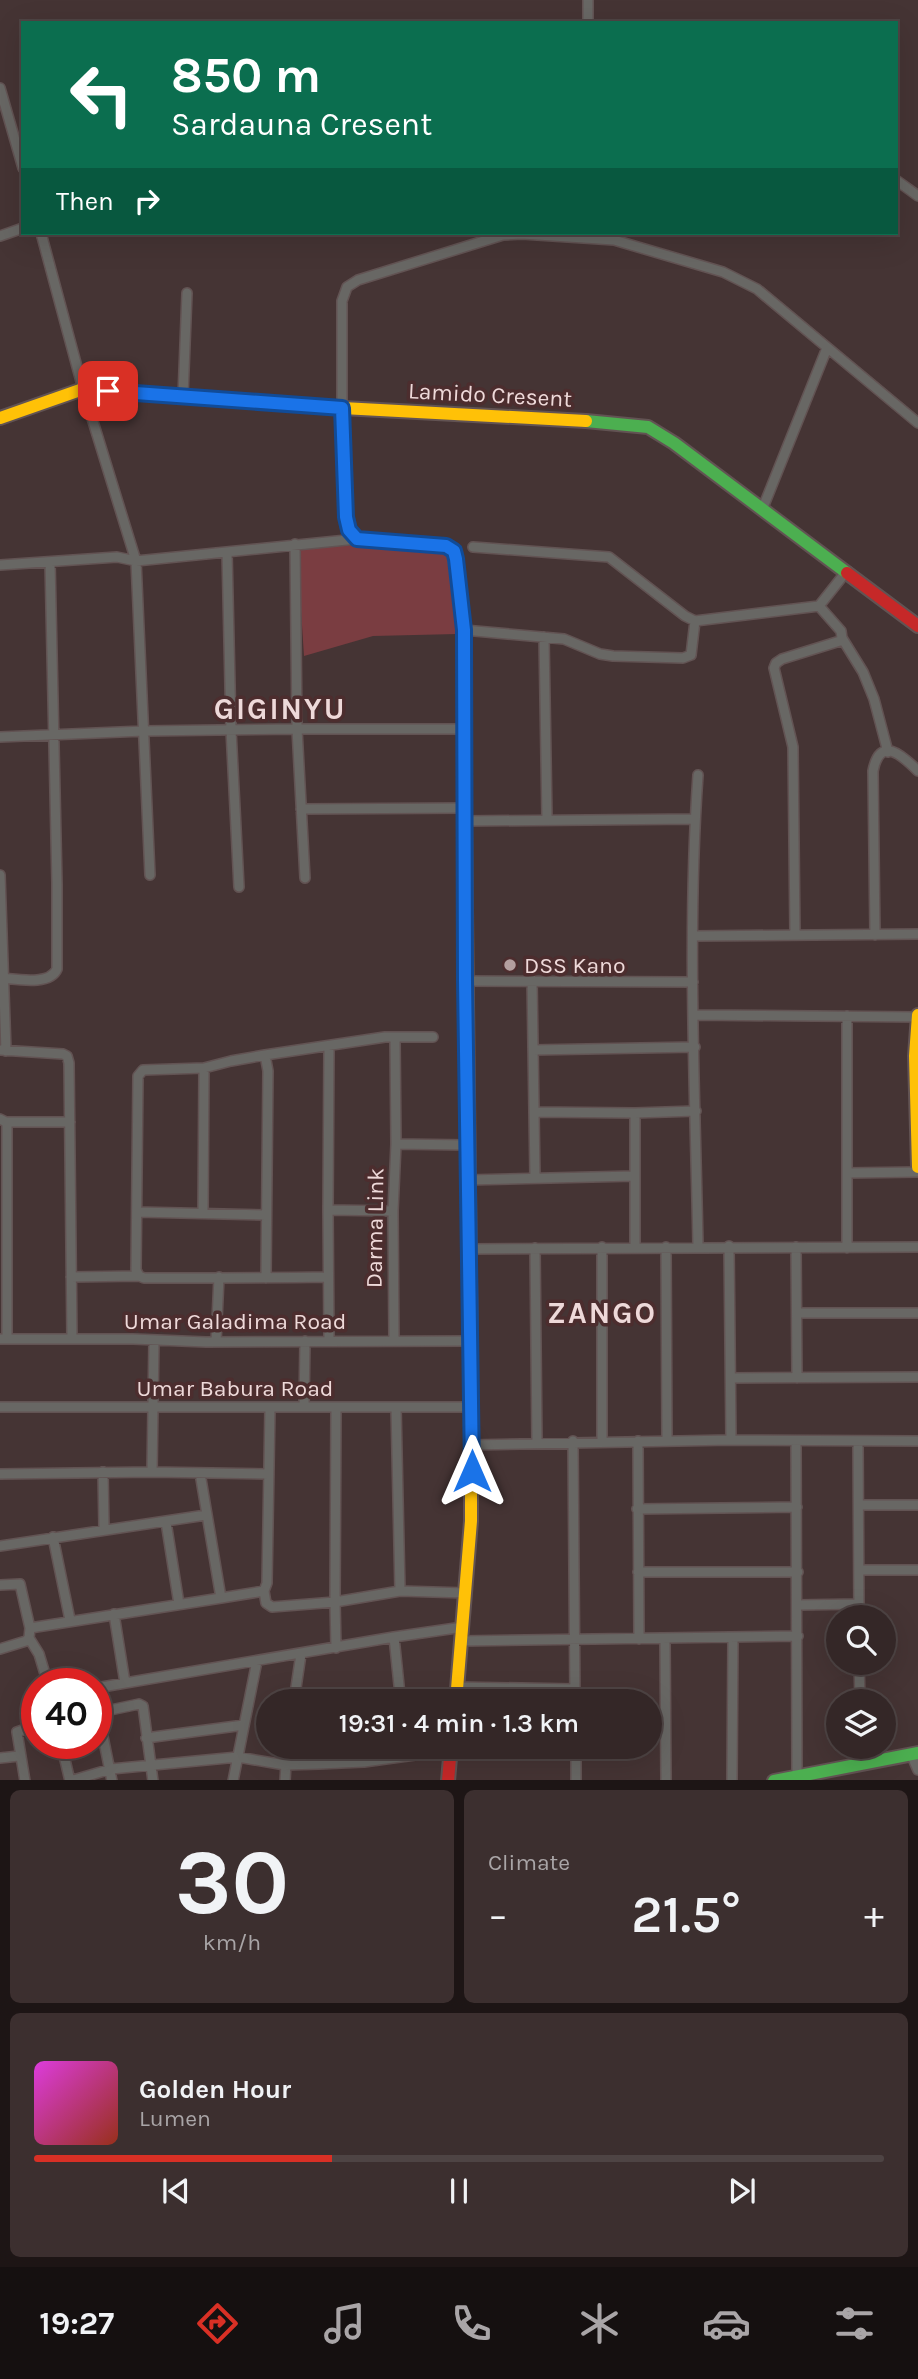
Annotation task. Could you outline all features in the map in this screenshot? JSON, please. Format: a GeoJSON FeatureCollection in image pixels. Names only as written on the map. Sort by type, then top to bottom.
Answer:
{"type":"FeatureCollection","features":[{"type":"Feature","properties":{"kind":"street"},"geometry":{"type":"LineString","coordinates":[[588,21],[589,0]]}},
{"type":"Feature","properties":{"kind":"street"},"geometry":{"type":"LineString","coordinates":[[0,88],[21,162]]}},
{"type":"Feature","properties":{"kind":"street"},"geometry":{"type":"LineString","coordinates":[[898,182],[918,197]]}},
{"type":"Feature","properties":{"kind":"street"},"geometry":{"type":"LineString","coordinates":[[0,236],[21,229]]}},
{"type":"Feature","properties":{"kind":"street"},"geometry":{"type":"LineString","coordinates":[[42,235],[83,389],[136,561],[150,875]]}},
{"type":"Feature","properties":{"kind":"street"},"geometry":{"type":"LineString","coordinates":[[357,539],[349,530],[346,517],[342,301],[346,287],[358,280],[503,235]]}},
{"type":"Feature","properties":{"kind":"street"},"geometry":{"type":"LineString","coordinates":[[568,235],[614,236],[742,280],[757,289],[918,423]]}},
{"type":"Feature","properties":{"kind":"street"},"geometry":{"type":"LineString","coordinates":[[183,396],[187,293]]}},
{"type":"Feature","properties":{"kind":"street"},"geometry":{"type":"LineString","coordinates":[[762,510],[827,348]]}},
{"type":"Feature","properties":{"kind":"street","name":"Lamido Cresent"},"geometry":{"type":"LineString","coordinates":[[0,418],[83,389],[648,427],[674,443],[918,626]]}},
{"type":"Feature","properties":{"kind":"street"},"geometry":{"type":"LineString","coordinates":[[0,565],[117,557],[136,561],[357,539],[446,546],[454,551],[464,630],[465,981],[472,1446],[471,1521],[457,1687],[575,1689],[573,1441]]}},
{"type":"Feature","properties":{"kind":"street"},"geometry":{"type":"LineString","coordinates":[[295,544],[298,729],[305,878]]}},
{"type":"Feature","properties":{"kind":"street"},"geometry":{"type":"LineString","coordinates":[[473,547],[610,557],[695,621],[820,606],[846,572]]}},
{"type":"Feature","properties":{"kind":"street"},"geometry":{"type":"LineString","coordinates":[[227,552],[239,887]]}},
{"type":"Feature","properties":{"kind":"street"},"geometry":{"type":"LineString","coordinates":[[3,979],[47,979],[54,975],[57,968],[50,562]]}},
{"type":"Feature","properties":{"kind":"street"},"geometry":{"type":"LineString","coordinates":[[820,606],[841,631],[842,638],[863,672],[874,699],[888,751]]}},
{"type":"Feature","properties":{"kind":"street"},"geometry":{"type":"LineString","coordinates":[[464,630],[564,639],[600,654],[613,656],[688,658],[691,655],[695,621]]}},
{"type":"Feature","properties":{"kind":"street"},"geometry":{"type":"LineString","coordinates":[[544,637],[547,819]]}},
{"type":"Feature","properties":{"kind":"street"},"geometry":{"type":"LineString","coordinates":[[795,935],[793,747],[774,668],[782,659],[840,641],[842,638]]}},
{"type":"Feature","properties":{"kind":"street"},"geometry":{"type":"LineString","coordinates":[[0,737],[54,737],[144,731],[465,729]]}},
{"type":"Feature","properties":{"kind":"street"},"geometry":{"type":"LineString","coordinates":[[875,935],[873,771],[876,758],[888,751],[900,753],[918,771]]}},
{"type":"Feature","properties":{"kind":"street"},"geometry":{"type":"LineString","coordinates":[[698,775],[693,982],[698,1246]]}},
{"type":"Feature","properties":{"kind":"street"},"geometry":{"type":"LineString","coordinates":[[301,808],[547,819],[695,819]]}},
{"type":"Feature","properties":{"kind":"street"},"geometry":{"type":"LineString","coordinates":[[0,875],[3,1051],[67,1056],[72,1339]]}},
{"type":"Feature","properties":{"kind":"street"},"geometry":{"type":"LineString","coordinates":[[694,936],[918,934]]}},
{"type":"Feature","properties":{"kind":"street"},"geometry":{"type":"LineString","coordinates":[[532,980],[535,1178]]}},
{"type":"Feature","properties":{"kind":"street"},"geometry":{"type":"LineString","coordinates":[[465,981],[693,982]]}},
{"type":"Feature","properties":{"kind":"street"},"geometry":{"type":"LineString","coordinates":[[694,1015],[918,1016],[918,1170],[847,1173]]}},
{"type":"Feature","properties":{"kind":"street"},"geometry":{"type":"LineString","coordinates":[[847,1016],[847,1248]]}},
{"type":"Feature","properties":{"kind":"street"},"geometry":{"type":"LineString","coordinates":[[138,1276],[138,1076],[143,1070],[204,1068],[265,1055],[385,1037],[433,1037]]}},
{"type":"Feature","properties":{"kind":"street"},"geometry":{"type":"LineString","coordinates":[[395,1039],[396,1144]]}},
{"type":"Feature","properties":{"kind":"street"},"geometry":{"type":"LineString","coordinates":[[329,1046],[329,1341]]}},
{"type":"Feature","properties":{"kind":"street"},"geometry":{"type":"LineString","coordinates":[[533,1050],[695,1047]]}},
{"type":"Feature","properties":{"kind":"street"},"geometry":{"type":"LineString","coordinates":[[265,1055],[268,1071],[265,1278]]}},
{"type":"Feature","properties":{"kind":"street"},"geometry":{"type":"LineString","coordinates":[[203,1213],[204,1068]]}},
{"type":"Feature","properties":{"kind":"street"},"geometry":{"type":"LineString","coordinates":[[535,1112],[696,1111]]}},
{"type":"Feature","properties":{"kind":"street"},"geometry":{"type":"LineString","coordinates":[[635,1113],[635,1247]]}},
{"type":"Feature","properties":{"kind":"street"},"geometry":{"type":"LineString","coordinates":[[3,1339],[3,1120],[69,1122]]}},
{"type":"Feature","properties":{"kind":"street","name":"Darma Link"},"geometry":{"type":"LineString","coordinates":[[394,1341],[393,1210],[396,1144],[467,1145]]}},
{"type":"Feature","properties":{"kind":"street"},"geometry":{"type":"LineString","coordinates":[[468,1180],[634,1176]]}},
{"type":"Feature","properties":{"kind":"street"},"geometry":{"type":"LineString","coordinates":[[328,1210],[393,1210]]}},
{"type":"Feature","properties":{"kind":"street"},"geometry":{"type":"LineString","coordinates":[[137,1212],[265,1215]]}},
{"type":"Feature","properties":{"kind":"street"},"geometry":{"type":"LineString","coordinates":[[729,1246],[731,1440]]}},
{"type":"Feature","properties":{"kind":"street"},"geometry":{"type":"LineString","coordinates":[[601,1441],[602,1247]]}},
{"type":"Feature","properties":{"kind":"street"},"geometry":{"type":"LineString","coordinates":[[666,1247],[667,1441]]}},
{"type":"Feature","properties":{"kind":"street"},"geometry":{"type":"LineString","coordinates":[[796,1247],[797,1378]]}},
{"type":"Feature","properties":{"kind":"street"},"geometry":{"type":"LineString","coordinates":[[468,1249],[918,1247]]}},
{"type":"Feature","properties":{"kind":"street"},"geometry":{"type":"LineString","coordinates":[[535,1248],[537,1443]]}},
{"type":"Feature","properties":{"kind":"street"},"geometry":{"type":"LineString","coordinates":[[71,1277],[328,1277]]}},
{"type":"Feature","properties":{"kind":"street"},"geometry":{"type":"LineString","coordinates":[[216,1342],[219,1277]]}},
{"type":"Feature","properties":{"kind":"street"},"geometry":{"type":"LineString","coordinates":[[797,1313],[918,1313]]}},
{"type":"Feature","properties":{"kind":"street","name":"Umar Galadima Road"},"geometry":{"type":"LineString","coordinates":[[3,1339],[471,1341]]}},
{"type":"Feature","properties":{"kind":"street"},"geometry":{"type":"LineString","coordinates":[[152,1472],[154,1340]]}},
{"type":"Feature","properties":{"kind":"street"},"geometry":{"type":"LineString","coordinates":[[304,1407],[305,1341]]}},
{"type":"Feature","properties":{"kind":"street"},"geometry":{"type":"LineString","coordinates":[[731,1378],[918,1377]]}},
{"type":"Feature","properties":{"kind":"street","name":"Umar Babura Road"},"geometry":{"type":"LineString","coordinates":[[0,1407],[471,1407]]}},
{"type":"Feature","properties":{"kind":"street"},"geometry":{"type":"LineString","coordinates":[[270,1407],[267,1583],[264,1591],[266,1603],[272,1607],[335,1602],[400,1591],[466,1593]]}},
{"type":"Feature","properties":{"kind":"street"},"geometry":{"type":"LineString","coordinates":[[336,1407],[336,1648]]}},
{"type":"Feature","properties":{"kind":"street"},"geometry":{"type":"LineString","coordinates":[[396,1407],[400,1591]]}},
{"type":"Feature","properties":{"kind":"street"},"geometry":{"type":"LineString","coordinates":[[472,1446],[573,1441],[918,1441]]}},
{"type":"Feature","properties":{"kind":"street"},"geometry":{"type":"LineString","coordinates":[[638,1441],[639,1639]]}},
{"type":"Feature","properties":{"kind":"street"},"geometry":{"type":"LineString","coordinates":[[796,1441],[797,1776]]}},
{"type":"Feature","properties":{"kind":"street"},"geometry":{"type":"LineString","coordinates":[[798,1605],[859,1604],[858,1441]]}},
{"type":"Feature","properties":{"kind":"street"},"geometry":{"type":"LineString","coordinates":[[103,1472],[104,1528]]}},
{"type":"Feature","properties":{"kind":"street"},"geometry":{"type":"LineString","coordinates":[[200,1473],[221,1598]]}},
{"type":"Feature","properties":{"kind":"street"},"geometry":{"type":"LineString","coordinates":[[0,1474],[269,1474]]}},
{"type":"Feature","properties":{"kind":"street"},"geometry":{"type":"LineString","coordinates":[[859,1505],[918,1505]]}},
{"type":"Feature","properties":{"kind":"street"},"geometry":{"type":"LineString","coordinates":[[637,1509],[797,1507]]}},
{"type":"Feature","properties":{"kind":"street"},"geometry":{"type":"LineString","coordinates":[[0,1546],[104,1528],[206,1515]]}},
{"type":"Feature","properties":{"kind":"street"},"geometry":{"type":"LineString","coordinates":[[166,1522],[179,1604]]}},
{"type":"Feature","properties":{"kind":"street"},"geometry":{"type":"LineString","coordinates":[[53,1537],[70,1620]]}},
{"type":"Feature","properties":{"kind":"street"},"geometry":{"type":"LineString","coordinates":[[859,1570],[918,1570]]}},
{"type":"Feature","properties":{"kind":"street"},"geometry":{"type":"LineString","coordinates":[[638,1572],[798,1572]]}},
{"type":"Feature","properties":{"kind":"street"},"geometry":{"type":"LineString","coordinates":[[0,1585],[21,1586],[30,1633],[43,1668]]}},
{"type":"Feature","properties":{"kind":"street"},"geometry":{"type":"LineString","coordinates":[[0,1649],[30,1633],[70,1620],[264,1591]]}},
{"type":"Feature","properties":{"kind":"street"},"geometry":{"type":"LineString","coordinates":[[114,1614],[125,1683]]}},
{"type":"Feature","properties":{"kind":"street"},"geometry":{"type":"LineString","coordinates":[[112,1685],[463,1627]]}},
{"type":"Feature","properties":{"kind":"street"},"geometry":{"type":"LineString","coordinates":[[461,1641],[798,1636]]}},
{"type":"Feature","properties":{"kind":"street"},"geometry":{"type":"LineString","coordinates":[[394,1637],[399,1689]]}},
{"type":"Feature","properties":{"kind":"street"},"geometry":{"type":"LineString","coordinates":[[732,1780],[733,1637]]}},
{"type":"Feature","properties":{"kind":"street"},"geometry":{"type":"LineString","coordinates":[[666,1639],[666,1780]]}},
{"type":"Feature","properties":{"kind":"street"},"geometry":{"type":"LineString","coordinates":[[296,1689],[301,1654]]}},
{"type":"Feature","properties":{"kind":"street"},"geometry":{"type":"LineString","coordinates":[[233,1780],[257,1661]]}},
{"type":"Feature","properties":{"kind":"street"},"geometry":{"type":"LineString","coordinates":[[112,1710],[142,1705],[153,1780]]}},
{"type":"Feature","properties":{"kind":"street"},"geometry":{"type":"LineString","coordinates":[[146,1738],[244,1724]]}},
{"type":"Feature","properties":{"kind":"street"},"geometry":{"type":"LineString","coordinates":[[21,1729],[17,1730],[19,1756],[25,1780]]}},
{"type":"Feature","properties":{"kind":"street"},"geometry":{"type":"LineString","coordinates":[[774,1780],[914,1753],[918,1770]]}},
{"type":"Feature","properties":{"kind":"street"},"geometry":{"type":"LineString","coordinates":[[0,1758],[19,1756]]}},
{"type":"Feature","properties":{"kind":"street"},"geometry":{"type":"LineString","coordinates":[[65,1759],[70,1780],[111,1769],[238,1757],[285,1765],[364,1762],[373,1759]]}},
{"type":"Feature","properties":{"kind":"street"},"geometry":{"type":"LineString","coordinates":[[108,1759],[113,1780]]}},
{"type":"Feature","properties":{"kind":"street"},"geometry":{"type":"LineString","coordinates":[[285,1780],[286,1759]]}},
{"type":"Feature","properties":{"kind":"street"},"geometry":{"type":"LineString","coordinates":[[448,1780],[450,1759]]}},
{"type":"Feature","properties":{"kind":"street"},"geometry":{"type":"LineString","coordinates":[[576,1759],[576,1780]]}},
{"type":"Feature","properties":{"kind":"street"},"geometry":{"type":"LineString","coordinates":[[860,1759],[860,1765]]}},
{"type":"Feature","properties":{"kind":"shaded area"},"geometry":{"type":"Polygon","coordinates":[[[356,545],[447,553],[457,592],[457,634],[373,636],[304,656],[297,549],[356,545]]]}},
{"type":"Feature","properties":{"kind":"traffic: fast"},"geometry":{"type":"LineString","coordinates":[[586,421],[648,427],[674,443],[847,573]]}},
{"type":"Feature","properties":{"kind":"traffic: fast"},"geometry":{"type":"LineString","coordinates":[[465,816],[471,1368]]}},
{"type":"Feature","properties":{"kind":"traffic: fast"},"geometry":{"type":"LineString","coordinates":[[779,1780],[918,1753]]}},
{"type":"Feature","properties":{"kind":"traffic: slow"},"geometry":{"type":"LineString","coordinates":[[0,418],[83,389],[324,407],[586,421]]}},
{"type":"Feature","properties":{"kind":"traffic: slow"},"geometry":{"type":"LineString","coordinates":[[342,408],[346,517],[349,530],[357,539],[446,546],[454,551],[464,630],[465,816]]}},
{"type":"Feature","properties":{"kind":"traffic: slow"},"geometry":{"type":"LineString","coordinates":[[918,1015],[915,1056],[918,1167]]}},
{"type":"Feature","properties":{"kind":"traffic: slow"},"geometry":{"type":"LineString","coordinates":[[457,1689],[471,1521],[471,1368]]}},
{"type":"Feature","properties":{"kind":"traffic: jam"},"geometry":{"type":"LineString","coordinates":[[847,573],[918,626]]}},
{"type":"Feature","properties":{"kind":"traffic: jam"},"geometry":{"type":"LineString","coordinates":[[448,1780],[450,1759]]}},
{"type":"Feature","properties":{"kind":"place","name":"DSS Kano"},"geometry":{"type":"Point","coordinates":[510,965]}},
{"type":"Feature","properties":{"kind":"district","name":"GIGINYU"},"geometry":{"type":"Point","coordinates":[280,709]}},
{"type":"Feature","properties":{"kind":"district","name":"ZANGO"},"geometry":{"type":"Point","coordinates":[602,1313]}},
{"type":"Feature","properties":{"kind":"route"},"geometry":{"type":"LineString","coordinates":[[108,391],[342,408],[346,517],[349,530],[357,539],[446,546],[454,551],[464,630],[465,981],[472,1471]]}}]}
